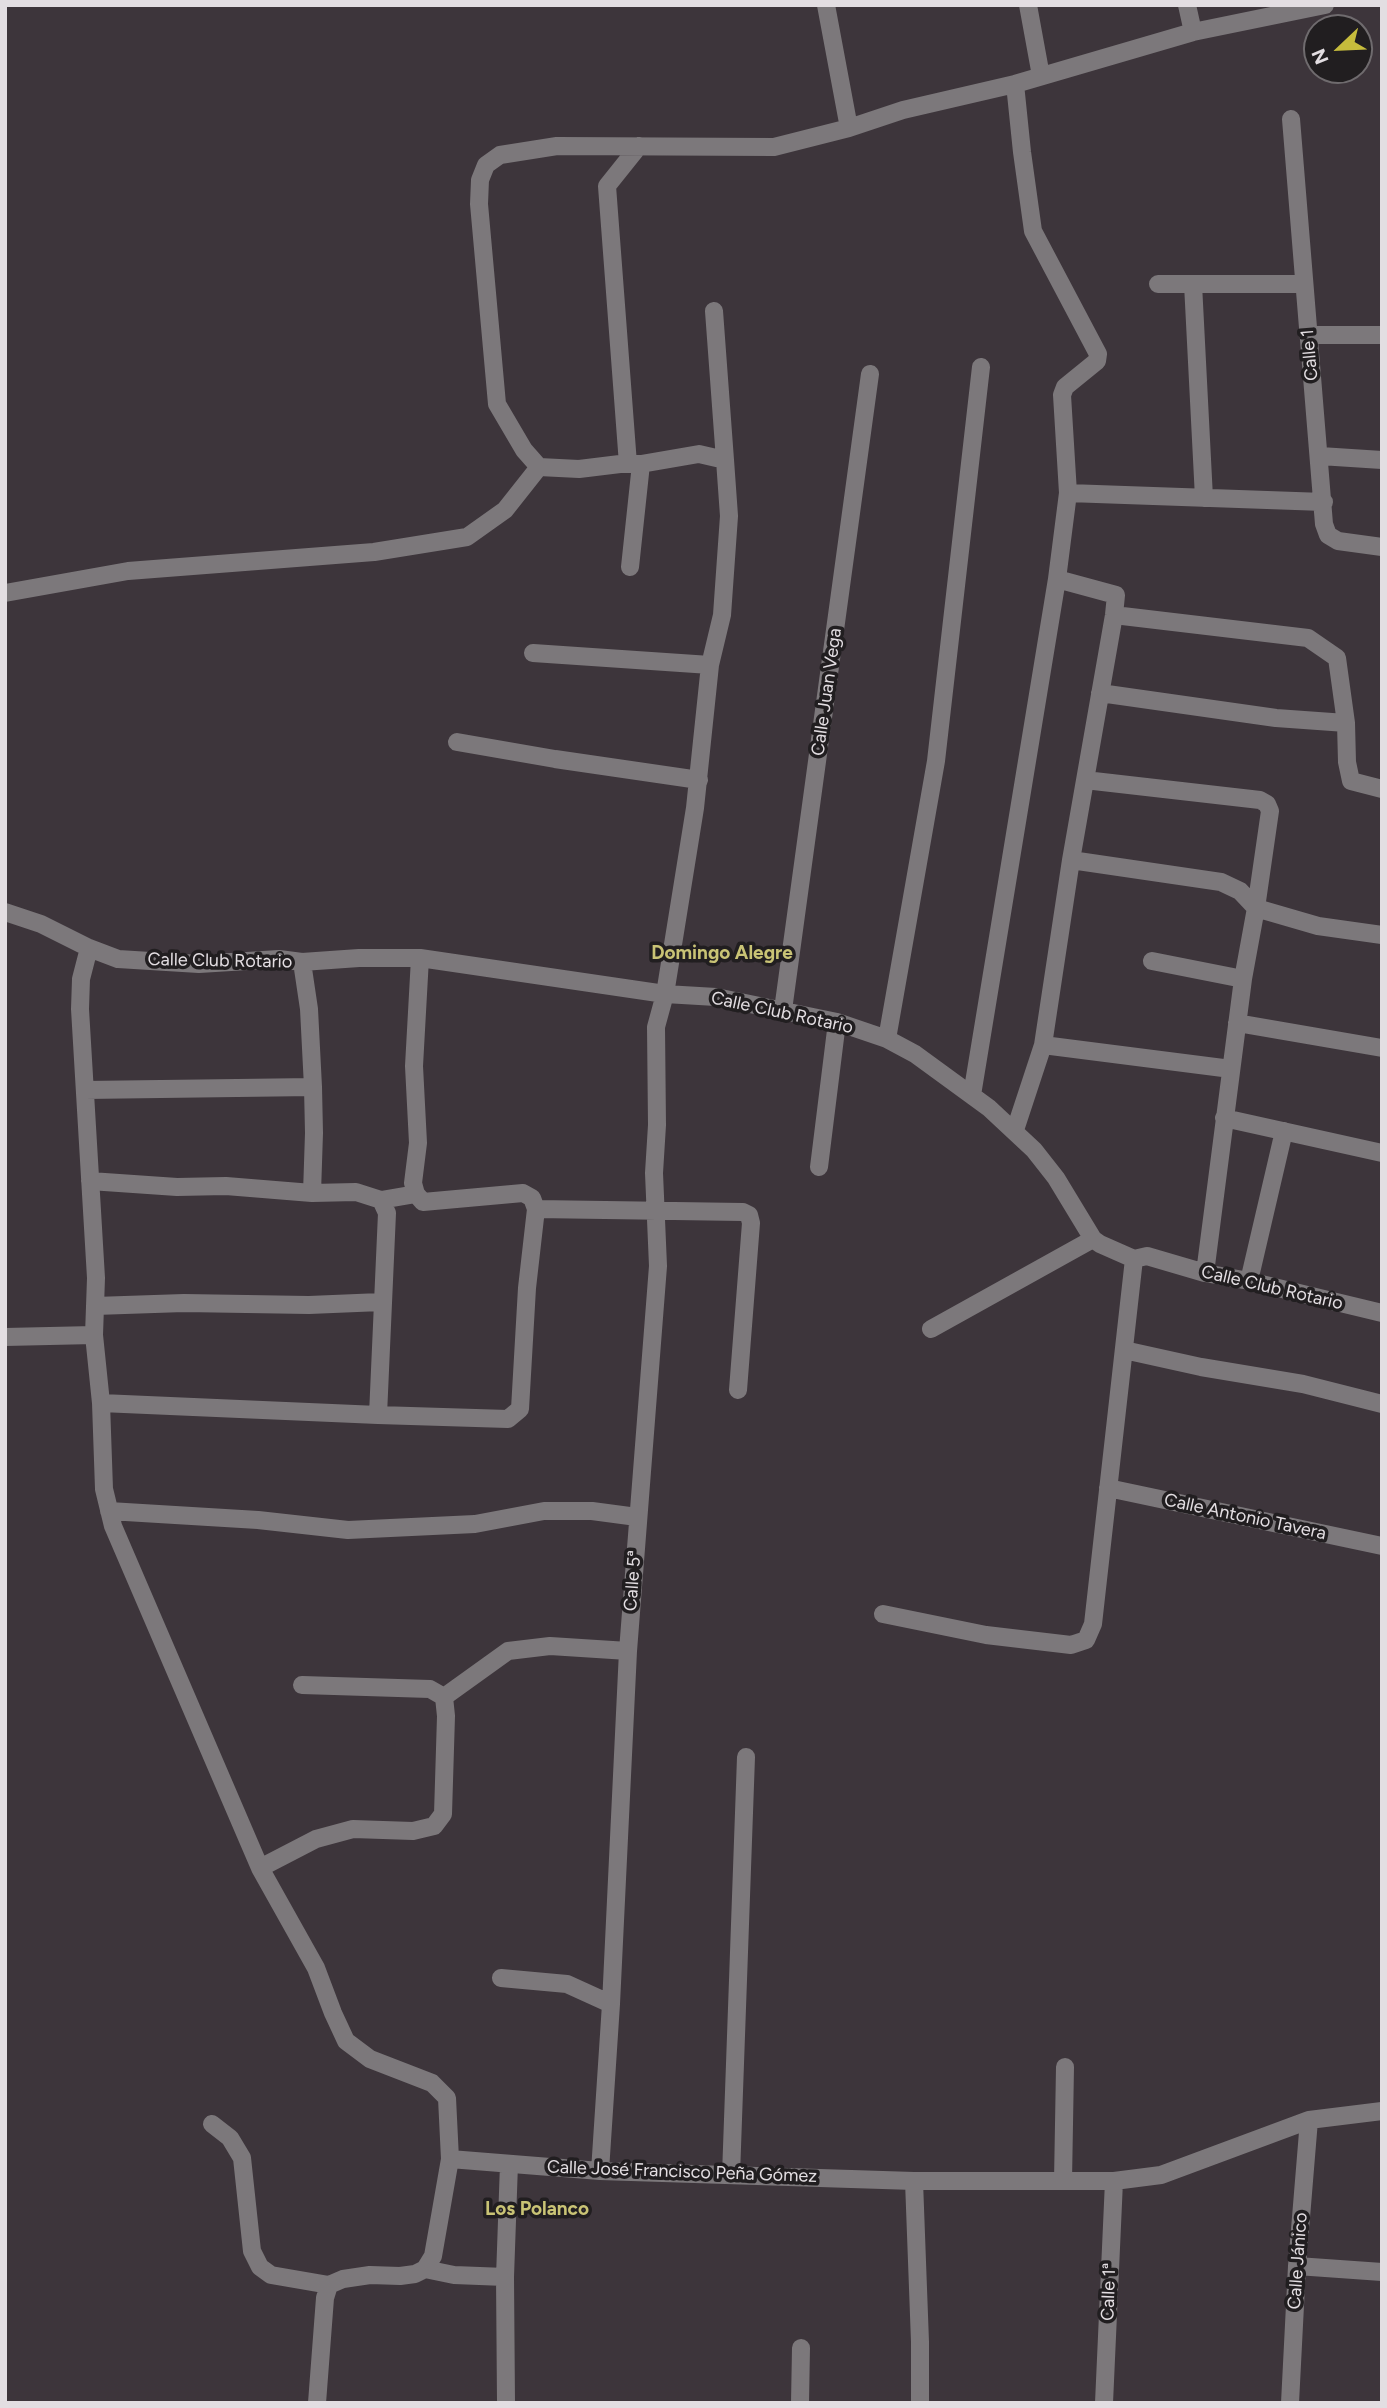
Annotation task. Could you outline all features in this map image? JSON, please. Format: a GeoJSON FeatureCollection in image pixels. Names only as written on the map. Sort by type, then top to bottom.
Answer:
{"type":"FeatureCollection","features":[{"type":"Feature","properties":{"kind":"street"},"geometry":{"type":"LineString","coordinates":[[826,5],[849,128]]}},
{"type":"Feature","properties":{"kind":"street"},"geometry":{"type":"LineString","coordinates":[[1028,5],[1041,76]]}},
{"type":"Feature","properties":{"kind":"street"},"geometry":{"type":"LineString","coordinates":[[1187,5],[1193,32]]}},
{"type":"Feature","properties":{"kind":"street"},"geometry":{"type":"LineString","coordinates":[[725,460],[699,454],[579,469],[539,467],[524,450],[497,404],[480,231],[480,180],[486,165],[500,155],[557,146],[774,147],[849,128],[903,110],[1015,84],[1193,32],[1325,5]]}},
{"type":"Feature","properties":{"kind":"street"},"geometry":{"type":"LineString","coordinates":[[972,1095],[1057,579],[1068,493],[1062,395],[1065,387],[1097,361],[1098,354],[1033,231],[1021,152],[1015,84]]}},
{"type":"Feature","properties":{"kind":"street","name":"Calle 1"},"geometry":{"type":"LineString","coordinates":[[1292,119],[1324,524],[1328,535],[1338,541],[1382,547]]}},
{"type":"Feature","properties":{"kind":"street"},"geometry":{"type":"LineString","coordinates":[[630,567],[634,464],[607,187],[639,146]]}},
{"type":"Feature","properties":{"kind":"street"},"geometry":{"type":"LineString","coordinates":[[1158,284],[1304,284]]}},
{"type":"Feature","properties":{"kind":"street"},"geometry":{"type":"LineString","coordinates":[[1194,284],[1203,498]]}},
{"type":"Feature","properties":{"kind":"street","name":"Calle 5ª"},"geometry":{"type":"LineString","coordinates":[[600,2171],[628,1651],[658,1266],[656,1027],[665,994],[699,780],[710,665],[722,615],[729,516],[714,311]]}},
{"type":"Feature","properties":{"kind":"street"},"geometry":{"type":"LineString","coordinates":[[1308,335],[1382,335]]}},
{"type":"Feature","properties":{"kind":"street"},"geometry":{"type":"LineString","coordinates":[[887,1039],[936,761],[981,367]]}},
{"type":"Feature","properties":{"kind":"street","name":"Calle Juan Vega"},"geometry":{"type":"LineString","coordinates":[[783,1010],[870,374]]}},
{"type":"Feature","properties":{"kind":"street"},"geometry":{"type":"LineString","coordinates":[[1320,456],[1382,460]]}},
{"type":"Feature","properties":{"kind":"street"},"geometry":{"type":"LineString","coordinates":[[5,593],[128,571],[374,552],[467,537],[505,510],[539,467]]}},
{"type":"Feature","properties":{"kind":"street"},"geometry":{"type":"LineString","coordinates":[[1068,493],[1324,502]]}},
{"type":"Feature","properties":{"kind":"street"},"geometry":{"type":"LineString","coordinates":[[1015,1130],[1043,1045],[1116,595],[1091,586],[1057,579]]}},
{"type":"Feature","properties":{"kind":"street"},"geometry":{"type":"LineString","coordinates":[[1114,615],[1308,638],[1336,658],[1351,780],[1382,789]]}},
{"type":"Feature","properties":{"kind":"street"},"geometry":{"type":"LineString","coordinates":[[533,653],[710,665]]}},
{"type":"Feature","properties":{"kind":"street"},"geometry":{"type":"LineString","coordinates":[[1100,694],[1276,718],[1346,723]]}},
{"type":"Feature","properties":{"kind":"street"},"geometry":{"type":"LineString","coordinates":[[457,741],[555,760],[699,780]]}},
{"type":"Feature","properties":{"kind":"street"},"geometry":{"type":"LineString","coordinates":[[1085,780],[1260,800],[1267,804],[1270,811],[1243,979],[1205,1273]]}},
{"type":"Feature","properties":{"kind":"street"},"geometry":{"type":"LineString","coordinates":[[1071,860],[1221,882],[1240,891],[1256,908],[1318,926],[1382,935]]}},
{"type":"Feature","properties":{"kind":"street","name":"Calle Club Rotario"},"geometry":{"type":"LineString","coordinates":[[5,912],[41,924],[118,959],[199,964],[279,959],[302,962],[421,958],[665,994],[716,997],[837,1022],[887,1039],[915,1054],[1015,1130],[1056,1178],[1093,1239],[1134,1259],[1147,1256],[1205,1273],[1382,1313]]}},
{"type":"Feature","properties":{"kind":"street"},"geometry":{"type":"LineString","coordinates":[[89,948],[81,989],[96,1278],[94,1335],[101,1403],[104,1489],[109,1511],[147,1608],[260,1868],[316,1968],[346,2042],[370,2059],[432,2083],[447,2098],[450,2159],[433,2256],[425,2269],[415,2274],[400,2276],[370,2275],[344,2279],[329,2285],[271,2275],[260,2267],[252,2251],[242,2158],[230,2138],[212,2124]]}},
{"type":"Feature","properties":{"kind":"street"},"geometry":{"type":"LineString","coordinates":[[101,1403],[508,1419],[520,1409],[527,1288],[536,1209],[532,1198],[523,1193],[423,1202],[416,1194],[413,1184],[418,1143],[414,1066],[421,958]]}},
{"type":"Feature","properties":{"kind":"street"},"geometry":{"type":"LineString","coordinates":[[1152,961],[1243,979]]}},
{"type":"Feature","properties":{"kind":"street"},"geometry":{"type":"LineString","coordinates":[[302,962],[309,1009],[313,1087],[312,1193]]}},
{"type":"Feature","properties":{"kind":"street"},"geometry":{"type":"LineString","coordinates":[[819,1167],[837,1022]]}},
{"type":"Feature","properties":{"kind":"street"},"geometry":{"type":"LineString","coordinates":[[1237,1023],[1382,1048]]}},
{"type":"Feature","properties":{"kind":"street"},"geometry":{"type":"LineString","coordinates":[[1043,1045],[1231,1069]]}},
{"type":"Feature","properties":{"kind":"street"},"geometry":{"type":"LineString","coordinates":[[85,1090],[313,1087]]}},
{"type":"Feature","properties":{"kind":"street"},"geometry":{"type":"LineString","coordinates":[[1224,1118],[1382,1153]]}},
{"type":"Feature","properties":{"kind":"street"},"geometry":{"type":"LineString","coordinates":[[1249,1281],[1284,1131]]}},
{"type":"Feature","properties":{"kind":"street"},"geometry":{"type":"LineString","coordinates":[[90,1181],[177,1187],[226,1186],[312,1193],[356,1192],[381,1200],[416,1194]]}},
{"type":"Feature","properties":{"kind":"street"},"geometry":{"type":"LineString","coordinates":[[378,1415],[387,1213],[381,1200]]}},
{"type":"Feature","properties":{"kind":"street"},"geometry":{"type":"LineString","coordinates":[[536,1209],[743,1212],[749,1215],[751,1223],[738,1390]]}},
{"type":"Feature","properties":{"kind":"street"},"geometry":{"type":"LineString","coordinates":[[931,1329],[1093,1239]]}},
{"type":"Feature","properties":{"kind":"street"},"geometry":{"type":"LineString","coordinates":[[883,1614],[986,1635],[1070,1645],[1086,1640],[1093,1624],[1134,1259]]}},
{"type":"Feature","properties":{"kind":"street"},"geometry":{"type":"LineString","coordinates":[[95,1306],[381,1302]]}},
{"type":"Feature","properties":{"kind":"street"},"geometry":{"type":"LineString","coordinates":[[5,1337],[94,1335]]}},
{"type":"Feature","properties":{"kind":"street"},"geometry":{"type":"LineString","coordinates":[[1124,1350],[1201,1367],[1303,1384],[1382,1404]]}},
{"type":"Feature","properties":{"kind":"street","name":"Calle Antonio Tavera"},"geometry":{"type":"LineString","coordinates":[[1108,1488],[1382,1546]]}},
{"type":"Feature","properties":{"kind":"street"},"geometry":{"type":"LineString","coordinates":[[109,1511],[258,1520],[348,1530],[475,1524],[544,1511],[592,1511],[637,1517]]}},
{"type":"Feature","properties":{"kind":"street"},"geometry":{"type":"LineString","coordinates":[[444,1697],[508,1651],[550,1646],[628,1651]]}},
{"type":"Feature","properties":{"kind":"street"},"geometry":{"type":"LineString","coordinates":[[302,1685],[430,1689],[444,1697]]}},
{"type":"Feature","properties":{"kind":"street"},"geometry":{"type":"LineString","coordinates":[[260,1868],[316,1839],[353,1829],[413,1831],[434,1826],[443,1814],[446,1716],[444,1697]]}},
{"type":"Feature","properties":{"kind":"street"},"geometry":{"type":"LineString","coordinates":[[731,2175],[746,1757]]}},
{"type":"Feature","properties":{"kind":"street"},"geometry":{"type":"LineString","coordinates":[[501,1978],[567,1984],[611,2004]]}},
{"type":"Feature","properties":{"kind":"street"},"geometry":{"type":"LineString","coordinates":[[1063,2181],[1065,2067]]}},
{"type":"Feature","properties":{"kind":"street"},"geometry":{"type":"LineString","coordinates":[[1309,2120],[1382,2111]]}},
{"type":"Feature","properties":{"kind":"street","name":"Calle José Francisco Peña Gómez"},"geometry":{"type":"LineString","coordinates":[[450,2159],[600,2171],[914,2181],[1114,2181],[1161,2175],[1309,2120]]}},
{"type":"Feature","properties":{"kind":"street","name":"Calle Jánico"},"geometry":{"type":"LineString","coordinates":[[1290,2403],[1297,2266],[1309,2120]]}},
{"type":"Feature","properties":{"kind":"street"},"geometry":{"type":"LineString","coordinates":[[506,2403],[505,2277],[509,2164]]}},
{"type":"Feature","properties":{"kind":"street"},"geometry":{"type":"LineString","coordinates":[[914,2181],[920,2403]]}},
{"type":"Feature","properties":{"kind":"street","name":"Calle 1ª"},"geometry":{"type":"LineString","coordinates":[[1104,2403],[1114,2181]]}},
{"type":"Feature","properties":{"kind":"street"},"geometry":{"type":"LineString","coordinates":[[1297,2266],[1382,2272]]}},
{"type":"Feature","properties":{"kind":"street"},"geometry":{"type":"LineString","coordinates":[[425,2269],[454,2275],[505,2277]]}},
{"type":"Feature","properties":{"kind":"street"},"geometry":{"type":"LineString","coordinates":[[317,2403],[325,2298],[329,2285]]}},
{"type":"Feature","properties":{"kind":"street"},"geometry":{"type":"LineString","coordinates":[[800,2403],[801,2348]]}},
{"type":"Feature","properties":{"kind":"district","name":"Domingo Alegre"},"geometry":{"type":"Point","coordinates":[722,953]}},
{"type":"Feature","properties":{"kind":"district","name":"Los Polanco"},"geometry":{"type":"Point","coordinates":[537,2209]}}]}
